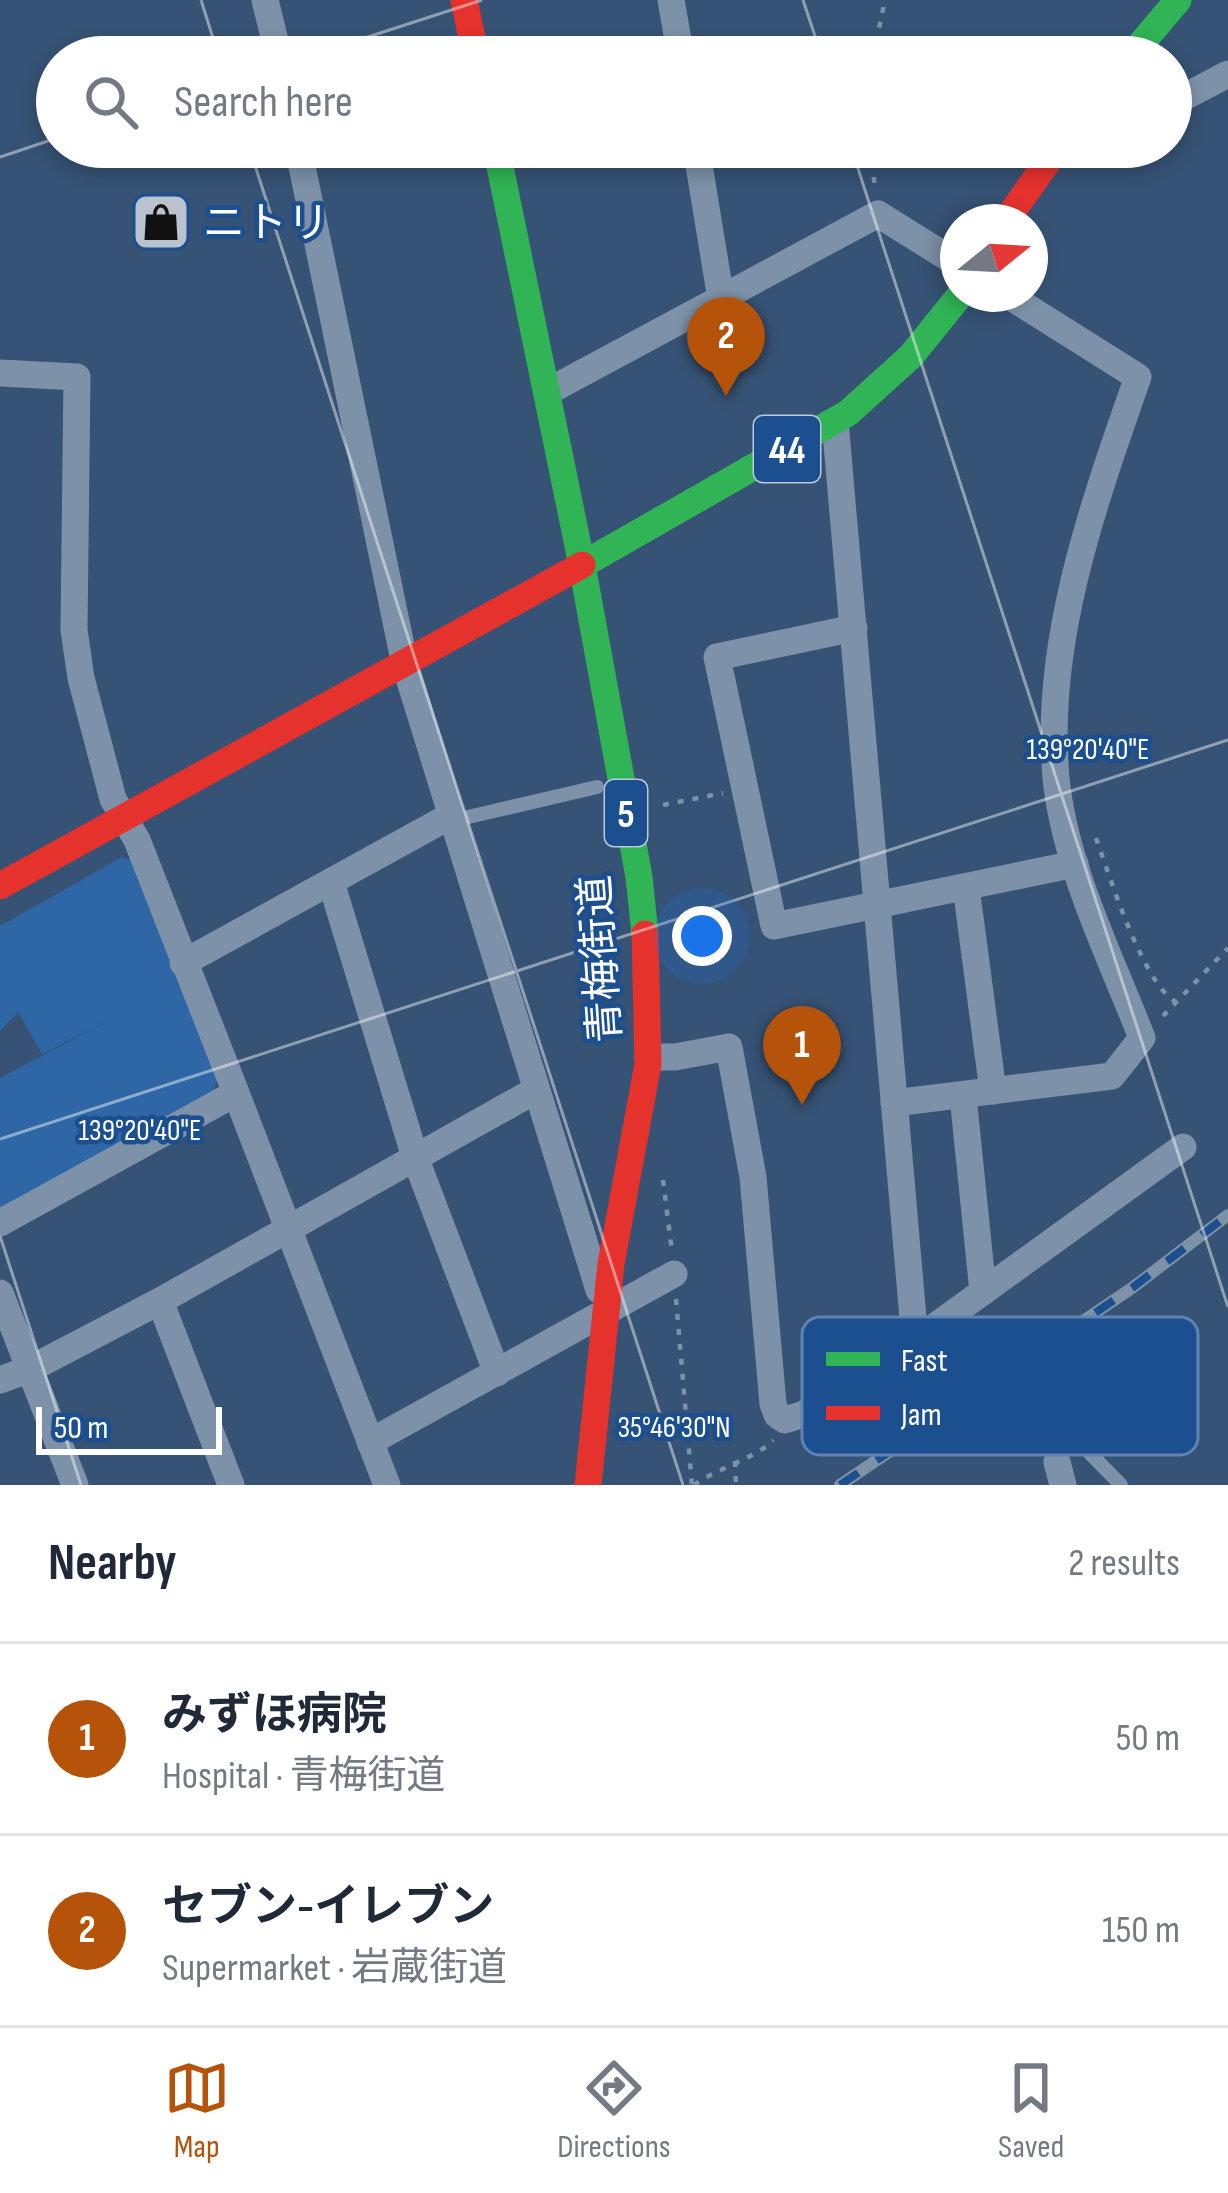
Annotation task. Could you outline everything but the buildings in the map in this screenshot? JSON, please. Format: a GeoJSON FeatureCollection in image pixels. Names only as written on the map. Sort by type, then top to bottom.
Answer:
{"type":"FeatureCollection","features":[{"type":"Feature","properties":{"kind":"main road"},"geometry":{"type":"LineString","coordinates":[[464,0],[472,36]]}},
{"type":"Feature","properties":{"kind":"main road"},"geometry":{"type":"LineString","coordinates":[[1148,36],[1178,0]]}},
{"type":"Feature","properties":{"kind":"main road","name":"青梅街道"},"geometry":{"type":"LineString","coordinates":[[500,168],[582,566],[638,877],[648,963],[649,1057],[617,1222],[588,1485]]}},
{"type":"Feature","properties":{"kind":"main road"},"geometry":{"type":"LineString","coordinates":[[1018,204],[1043,168]]}},
{"type":"Feature","properties":{"kind":"main road","name":"44"},"geometry":{"type":"LineString","coordinates":[[582,566],[835,422],[896,372],[946,312]]}},
{"type":"Feature","properties":{"kind":"main road"},"geometry":{"type":"LineString","coordinates":[[0,886],[582,566]]}},
{"type":"Feature","properties":{"kind":"street"},"geometry":{"type":"LineString","coordinates":[[671,0],[677,36]]}},
{"type":"Feature","properties":{"kind":"street"},"geometry":{"type":"LineString","coordinates":[[267,1],[274,36]]}},
{"type":"Feature","properties":{"kind":"street"},"geometry":{"type":"LineString","coordinates":[[1192,93],[1228,74]]}},
{"type":"Feature","properties":{"kind":"street"},"geometry":{"type":"LineString","coordinates":[[302,168],[405,665],[606,1311]]}},
{"type":"Feature","properties":{"kind":"street"},"geometry":{"type":"LineString","coordinates":[[699,168],[721,299]]}},
{"type":"Feature","properties":{"kind":"street"},"geometry":{"type":"LineString","coordinates":[[547,392],[878,214],[940,253]]}},
{"type":"Feature","properties":{"kind":"street"},"geometry":{"type":"LineString","coordinates":[[894,1103],[1112,1076],[1142,1038],[1075,864],[1058,787],[1055,676],[1108,462],[1138,376],[1035,312]]}},
{"type":"Feature","properties":{"kind":"street"},"geometry":{"type":"LineString","coordinates":[[0,373],[77,376],[74,630],[112,799],[136,839],[387,1485]]}},
{"type":"Feature","properties":{"kind":"street"},"geometry":{"type":"LineString","coordinates":[[835,422],[913,1317]]}},
{"type":"Feature","properties":{"kind":"street"},"geometry":{"type":"LineString","coordinates":[[854,628],[717,657],[774,926],[1075,864]]}},
{"type":"Feature","properties":{"kind":"street"},"geometry":{"type":"LineString","coordinates":[[183,963],[451,818]]}},
{"type":"Feature","properties":{"kind":"street"},"geometry":{"type":"LineString","coordinates":[[331,882],[415,1157],[497,1373]]}},
{"type":"Feature","properties":{"kind":"street"},"geometry":{"type":"LineString","coordinates":[[966,887],[993,1091]]}},
{"type":"Feature","properties":{"kind":"street"},"geometry":{"type":"LineString","coordinates":[[649,1057],[729,1047],[753,1178],[773,1405],[785,1420],[802,1415]]}},
{"type":"Feature","properties":{"kind":"street"},"geometry":{"type":"LineString","coordinates":[[0,1380],[160,1301],[536,1090]]}},
{"type":"Feature","properties":{"kind":"street"},"geometry":{"type":"LineString","coordinates":[[0,1223],[236,1093]]}},
{"type":"Feature","properties":{"kind":"street"},"geometry":{"type":"LineString","coordinates":[[963,1096],[983,1292]]}},
{"type":"Feature","properties":{"kind":"street"},"geometry":{"type":"LineString","coordinates":[[948,1317],[1183,1147]]}},
{"type":"Feature","properties":{"kind":"street"},"geometry":{"type":"LineString","coordinates":[[370,1442],[674,1274]]}},
{"type":"Feature","properties":{"kind":"street"},"geometry":{"type":"LineString","coordinates":[[0,1293],[75,1485]]}},
{"type":"Feature","properties":{"kind":"street"},"geometry":{"type":"LineString","coordinates":[[160,1301],[231,1485]]}},
{"type":"Feature","properties":{"kind":"lane"},"geometry":{"type":"LineString","coordinates":[[451,818],[598,787]]}},
{"type":"Feature","properties":{"kind":"lane"},"geometry":{"type":"LineString","coordinates":[[1092,1455],[1121,1485]]}},
{"type":"Feature","properties":{"kind":"path"},"geometry":{"type":"LineString","coordinates":[[877,36],[885,0]]}},
{"type":"Feature","properties":{"kind":"path"},"geometry":{"type":"LineString","coordinates":[[873,168],[878,214]]}},
{"type":"Feature","properties":{"kind":"path"},"geometry":{"type":"LineString","coordinates":[[626,812],[746,788]]}},
{"type":"Feature","properties":{"kind":"path"},"geometry":{"type":"LineString","coordinates":[[1094,830],[1121,908],[1161,994],[1176,1002]]}},
{"type":"Feature","properties":{"kind":"path"},"geometry":{"type":"LineString","coordinates":[[1142,1038],[1228,948]]}},
{"type":"Feature","properties":{"kind":"path"},"geometry":{"type":"LineString","coordinates":[[694,1485],[769,1447],[785,1420]]}},
{"type":"Feature","properties":{"kind":"path"},"geometry":{"type":"LineString","coordinates":[[735,1461],[736,1485]]}},
{"type":"Feature","properties":{"kind":"shaded area"},"geometry":{"type":"Polygon","coordinates":[[[122,857],[133,861],[217,1080],[213,1093],[0,1210],[0,1078],[109,1020],[42,1054],[18,1012],[0,1031],[0,926],[122,857]]]}},
{"type":"Feature","properties":{"kind":"railway"},"geometry":{"type":"LineString","coordinates":[[1089,1317],[1228,1215]]}},
{"type":"Feature","properties":{"kind":"railway"},"geometry":{"type":"LineString","coordinates":[[840,1485],[884,1455]]}},
{"type":"Feature","properties":{"kind":"traffic: fast"},"geometry":{"type":"LineString","coordinates":[[1148,36],[1178,0]]}},
{"type":"Feature","properties":{"kind":"traffic: fast"},"geometry":{"type":"LineString","coordinates":[[500,168],[582,565],[639,877],[645,934]]}},
{"type":"Feature","properties":{"kind":"traffic: fast"},"geometry":{"type":"LineString","coordinates":[[582,565],[848,413],[911,356],[946,312]]}},
{"type":"Feature","properties":{"kind":"traffic: jam"},"geometry":{"type":"LineString","coordinates":[[464,0],[472,36]]}},
{"type":"Feature","properties":{"kind":"traffic: jam"},"geometry":{"type":"LineString","coordinates":[[1018,204],[1043,168]]}},
{"type":"Feature","properties":{"kind":"traffic: jam"},"geometry":{"type":"LineString","coordinates":[[0,886],[582,565]]}},
{"type":"Feature","properties":{"kind":"traffic: jam"},"geometry":{"type":"LineString","coordinates":[[588,1485],[611,1264],[648,1064],[645,934]]}},
{"type":"Feature","properties":{"kind":"place","name":"ニトリ"},"geometry":{"type":"Point","coordinates":[161,222]}},
{"type":"Feature","properties":{"kind":"place","name":"セブン-イレブン"},"geometry":{"type":"Point","coordinates":[726,396]}},
{"type":"Feature","properties":{"kind":"place","name":"みずほ病院"},"geometry":{"type":"Point","coordinates":[802,1105]}}]}
